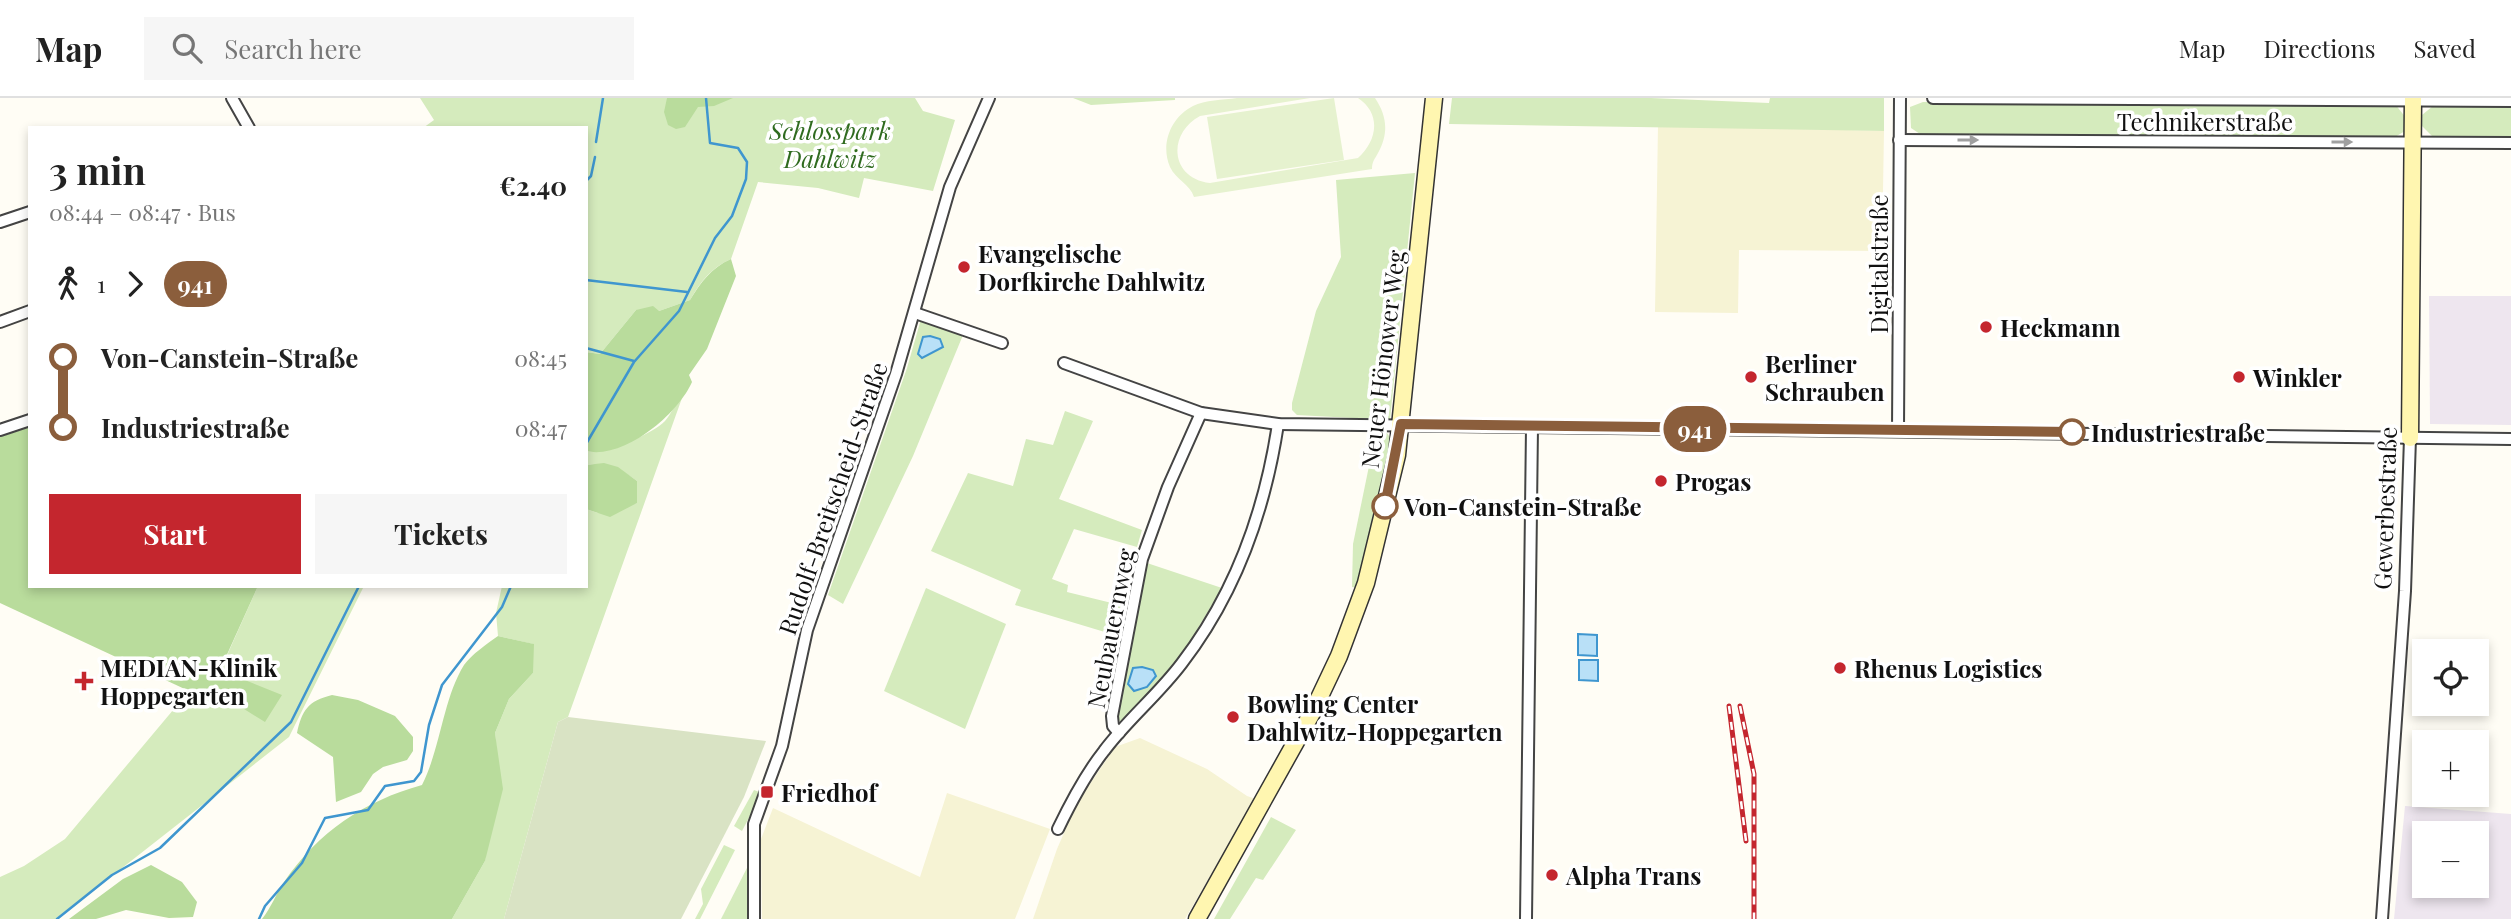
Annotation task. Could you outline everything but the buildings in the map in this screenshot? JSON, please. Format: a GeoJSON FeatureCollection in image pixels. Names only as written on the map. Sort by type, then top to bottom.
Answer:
{"type":"FeatureCollection","features":[{"type":"Feature","properties":{"kind":"main road","name":"Neuer Hönower Weg"},"geometry":{"type":"LineString","coordinates":[[1197,919],[1313,711],[1339,656],[1366,583],[1397,455],[1434,98]]}},
{"type":"Feature","properties":{"kind":"main road","name":"Gewerbestraße"},"geometry":{"type":"LineString","coordinates":[[2410,438],[2413,99]]}},
{"type":"Feature","properties":{"kind":"street"},"geometry":{"type":"LineString","coordinates":[[232,98],[247,126]]}},
{"type":"Feature","properties":{"kind":"street","name":"Rudolf-Breitscheid-Straße"},"geometry":{"type":"LineString","coordinates":[[754,919],[754,824],[782,746],[807,630],[915,313],[950,187],[989,98]]}},
{"type":"Feature","properties":{"kind":"street","name":"Digitalstraße"},"geometry":{"type":"LineString","coordinates":[[1898,431],[1900,98]]}},
{"type":"Feature","properties":{"kind":"street","name":"Technikerstraße"},"geometry":{"type":"LineString","coordinates":[[1933,98],[2511,101]]}},
{"type":"Feature","properties":{"kind":"street","name":"Technikerstraße"},"geometry":{"type":"LineString","coordinates":[[1899,140],[2511,143]]}},
{"type":"Feature","properties":{"kind":"street"},"geometry":{"type":"LineString","coordinates":[[0,222],[28,213]]}},
{"type":"Feature","properties":{"kind":"street"},"geometry":{"type":"LineString","coordinates":[[0,322],[28,313]]}},
{"type":"Feature","properties":{"kind":"street"},"geometry":{"type":"LineString","coordinates":[[915,313],[1002,343]]}},
{"type":"Feature","properties":{"kind":"street"},"geometry":{"type":"LineString","coordinates":[[1064,363],[1201,413],[1278,424],[2511,439]]}},
{"type":"Feature","properties":{"kind":"street","name":"Neubauernweg"},"geometry":{"type":"LineString","coordinates":[[1119,733],[1113,726],[1112,716],[1142,559],[1168,487],[1201,413]]}},
{"type":"Feature","properties":{"kind":"street"},"geometry":{"type":"LineString","coordinates":[[0,430],[28,421]]}},
{"type":"Feature","properties":{"kind":"street","name":"Neubauernweg"},"geometry":{"type":"LineString","coordinates":[[1058,829],[1088,773],[1119,733],[1182,663],[1221,602],[1259,514],[1271,472],[1278,424]]}},
{"type":"Feature","properties":{"kind":"street"},"geometry":{"type":"LineString","coordinates":[[1526,919],[1532,427]]}},
{"type":"Feature","properties":{"kind":"street","name":"Gewerbestraße"},"geometry":{"type":"LineString","coordinates":[[2382,919],[2404,591],[2410,438]]}},
{"type":"Feature","properties":{"kind":"shaded area"},"geometry":{"type":"Polygon","coordinates":[[[1658,125],[1884,131],[1882,251],[1739,250],[1738,313],[1655,312],[1658,125]]]}},
{"type":"Feature","properties":{"kind":"shaded area"},"geometry":{"type":"Polygon","coordinates":[[[2429,296],[2511,296],[2511,425],[2430,424],[2429,296]]]}},
{"type":"Feature","properties":{"kind":"shaded area"},"geometry":{"type":"Polygon","coordinates":[[[1140,738],[1207,769],[1247,796],[1256,799],[1185,919],[1033,919],[1057,849],[1077,803],[1115,747],[1140,738]]]}},
{"type":"Feature","properties":{"kind":"shaded area"},"geometry":{"type":"Polygon","coordinates":[[[947,793],[1050,829],[1015,919],[762,919],[761,839],[773,808],[920,877],[947,793]]]}},
{"type":"Feature","properties":{"kind":"shaded area"},"geometry":{"type":"Polygon","coordinates":[[[2405,806],[2511,814],[2511,919],[2394,919],[2405,806]]]}},
{"type":"Feature","properties":{"kind":"green space","name":"Schlosspark Dahlwitz"},"geometry":{"type":"Polygon","coordinates":[[[420,98],[915,98],[923,111],[955,120],[933,191],[864,178],[859,198],[818,188],[758,182],[731,259],[707,276],[690,300],[659,311],[636,310],[600,354],[588,352],[588,126],[426,126],[434,120],[420,98]]]}},
{"type":"Feature","properties":{"kind":"green space"},"geometry":{"type":"Polygon","coordinates":[[[667,98],[733,98],[714,106],[698,107],[685,127],[676,129],[668,125],[664,112],[667,98]]]}},
{"type":"Feature","properties":{"kind":"green space"},"geometry":{"type":"Polygon","coordinates":[[[1073,98],[1175,98],[1175,100],[1091,105],[1073,98]]]}},
{"type":"Feature","properties":{"kind":"green space"},"geometry":{"type":"Polygon","coordinates":[[[1237,98],[1310,98],[1200,116],[1189,124],[1178,144],[1181,164],[1187,173],[1197,179],[1210,183],[1358,158],[1373,136],[1374,120],[1366,104],[1358,98],[1375,98],[1382,111],[1385,132],[1382,146],[1372,169],[1194,197],[1170,167],[1167,158],[1167,140],[1173,124],[1193,106],[1237,98]]]}},
{"type":"Feature","properties":{"kind":"green space"},"geometry":{"type":"Polygon","coordinates":[[[1334,98],[1344,160],[1217,179],[1207,117],[1334,98]]]}},
{"type":"Feature","properties":{"kind":"green space"},"geometry":{"type":"Polygon","coordinates":[[[1452,98],[1651,98],[1769,103],[1770,98],[1884,98],[1884,131],[1449,124],[1452,98]]]}},
{"type":"Feature","properties":{"kind":"green space"},"geometry":{"type":"Polygon","coordinates":[[[1923,102],[2395,104],[2406,118],[2405,131],[2395,137],[1920,134],[1911,128],[1910,107],[1923,102]]]}},
{"type":"Feature","properties":{"kind":"green space"},"geometry":{"type":"Polygon","coordinates":[[[2433,106],[2511,106],[2511,138],[2433,137],[2422,126],[2422,115],[2433,106]]]}},
{"type":"Feature","properties":{"kind":"green space"},"geometry":{"type":"Polygon","coordinates":[[[1415,173],[1390,420],[1297,415],[1292,410],[1292,403],[1316,311],[1341,257],[1336,180],[1415,173]]]}},
{"type":"Feature","properties":{"kind":"green space"},"geometry":{"type":"Polygon","coordinates":[[[731,259],[736,276],[707,349],[689,375],[692,382],[685,395],[662,420],[633,442],[617,449],[588,451],[588,352],[600,354],[636,310],[653,306],[659,311],[690,300],[707,276],[731,259]]]}},
{"type":"Feature","properties":{"kind":"green space"},"geometry":{"type":"Polygon","coordinates":[[[921,319],[963,335],[913,456],[843,604],[828,595],[907,368],[921,319]]]}},
{"type":"Feature","properties":{"kind":"green space"},"geometry":{"type":"Polygon","coordinates":[[[682,398],[568,717],[558,722],[504,919],[452,919],[485,861],[497,754],[495,733],[509,699],[533,673],[533,644],[498,636],[496,613],[502,588],[588,588],[588,510],[598,513],[637,503],[637,481],[613,467],[588,465],[588,451],[615,447],[650,432],[665,421],[682,398]]]}},
{"type":"Feature","properties":{"kind":"green space"},"geometry":{"type":"Polygon","coordinates":[[[1065,411],[1093,421],[1059,499],[1142,530],[1137,547],[1074,529],[1052,579],[1068,585],[1067,592],[1124,606],[1118,636],[1015,605],[1021,590],[931,551],[968,473],[1013,486],[1026,439],[1053,445],[1065,411]]]}},
{"type":"Feature","properties":{"kind":"green space"},"geometry":{"type":"Polygon","coordinates":[[[28,428],[28,588],[257,588],[220,670],[282,695],[265,722],[244,709],[189,691],[0,603],[0,437],[28,428]]]}},
{"type":"Feature","properties":{"kind":"green space"},"geometry":{"type":"Polygon","coordinates":[[[1376,432],[1387,433],[1391,439],[1357,588],[1352,587],[1353,544],[1376,432]]]}},
{"type":"Feature","properties":{"kind":"green space"},"geometry":{"type":"Polygon","coordinates":[[[604,463],[618,467],[637,481],[637,503],[610,517],[588,510],[588,465],[604,463]]]}},
{"type":"Feature","properties":{"kind":"green space"},"geometry":{"type":"Polygon","coordinates":[[[1147,563],[1222,588],[1176,665],[1125,722],[1117,720],[1147,563]]]}},
{"type":"Feature","properties":{"kind":"green space"},"geometry":{"type":"Polygon","coordinates":[[[257,588],[363,588],[289,737],[57,919],[0,919],[0,877],[24,866],[65,839],[189,691],[220,671],[257,588]]]}},
{"type":"Feature","properties":{"kind":"green space"},"geometry":{"type":"Polygon","coordinates":[[[926,588],[1006,624],[965,729],[884,691],[926,588]]]}},
{"type":"Feature","properties":{"kind":"green space"},"geometry":{"type":"Polygon","coordinates":[[[498,636],[534,644],[533,673],[509,699],[495,733],[503,789],[485,861],[452,919],[262,919],[297,864],[327,834],[381,800],[422,785],[457,678],[471,657],[498,636]]]}},
{"type":"Feature","properties":{"kind":"green space"},"geometry":{"type":"Polygon","coordinates":[[[332,695],[358,700],[395,716],[413,737],[413,751],[407,760],[383,767],[373,774],[361,792],[336,802],[333,757],[297,733],[307,708],[317,700],[332,695]]]}},
{"type":"Feature","properties":{"kind":"green space"},"geometry":{"type":"Polygon","coordinates":[[[568,717],[766,741],[744,797],[681,919],[504,919],[558,722],[568,717]]]}},
{"type":"Feature","properties":{"kind":"green space"},"geometry":{"type":"Polygon","coordinates":[[[754,790],[762,793],[742,831],[734,826],[754,790]]]}},
{"type":"Feature","properties":{"kind":"green space"},"geometry":{"type":"Polygon","coordinates":[[[1271,817],[1296,830],[1263,880],[1256,878],[1230,919],[1214,919],[1271,817]]]}},
{"type":"Feature","properties":{"kind":"green space"},"geometry":{"type":"Polygon","coordinates":[[[724,845],[735,850],[700,919],[695,919],[703,904],[701,889],[724,845]]]}},
{"type":"Feature","properties":{"kind":"green space"},"geometry":{"type":"Polygon","coordinates":[[[750,862],[749,919],[721,919],[750,862]]]}},
{"type":"Feature","properties":{"kind":"green space"},"geometry":{"type":"Polygon","coordinates":[[[151,865],[182,882],[197,902],[193,917],[169,918],[126,910],[96,919],[69,919],[123,879],[151,865]]]}},
{"type":"Feature","properties":{"kind":"water"},"geometry":{"type":"Polygon","coordinates":[[[923,337],[940,339],[943,347],[922,358],[918,354],[923,337]]]}},
{"type":"Feature","properties":{"kind":"water"},"geometry":{"type":"Polygon","coordinates":[[[1578,634],[1597,635],[1597,656],[1578,655],[1578,634]]]}},
{"type":"Feature","properties":{"kind":"water"},"geometry":{"type":"Polygon","coordinates":[[[1579,660],[1598,660],[1598,681],[1579,680],[1579,660]]]}},
{"type":"Feature","properties":{"kind":"water"},"geometry":{"type":"Polygon","coordinates":[[[1133,668],[1153,670],[1156,676],[1147,687],[1134,691],[1128,684],[1133,668]]]}},
{"type":"Feature","properties":{"kind":"waterway"},"geometry":{"type":"LineString","coordinates":[[596,142],[603,98]]}},
{"type":"Feature","properties":{"kind":"waterway"},"geometry":{"type":"LineString","coordinates":[[588,441],[634,362],[679,311],[715,238],[732,216],[746,179],[747,162],[738,148],[710,143],[706,98]]}},
{"type":"Feature","properties":{"kind":"waterway"},"geometry":{"type":"LineString","coordinates":[[588,179],[595,157]]}},
{"type":"Feature","properties":{"kind":"waterway"},"geometry":{"type":"LineString","coordinates":[[588,280],[687,292]]}},
{"type":"Feature","properties":{"kind":"waterway"},"geometry":{"type":"LineString","coordinates":[[588,349],[634,361]]}},
{"type":"Feature","properties":{"kind":"waterway"},"geometry":{"type":"LineString","coordinates":[[57,919],[112,875],[160,848],[291,722],[358,588]]}},
{"type":"Feature","properties":{"kind":"waterway"},"geometry":{"type":"LineString","coordinates":[[259,919],[265,906],[302,863],[325,818],[368,810],[385,786],[414,781],[421,772],[429,725],[442,685],[502,607],[510,588]]}},
{"type":"Feature","properties":{"kind":"railway"},"geometry":{"type":"LineString","coordinates":[[1729,706],[1746,841]]}},
{"type":"Feature","properties":{"kind":"railway"},"geometry":{"type":"LineString","coordinates":[[1740,706],[1754,774],[1754,919]]}},
{"type":"Feature","properties":{"kind":"bus line","name":"941"},"geometry":{"type":"LineString","coordinates":[[1385,506],[1401,424],[2072,432]]}},
{"type":"Feature","properties":{"kind":"place","name":"Evangelische Dorfkirche Dahlwitz"},"geometry":{"type":"Point","coordinates":[964,267]}},
{"type":"Feature","properties":{"kind":"place","name":"Heckmann"},"geometry":{"type":"Point","coordinates":[1986,327]}},
{"type":"Feature","properties":{"kind":"place","name":"Berliner Schrauben"},"geometry":{"type":"Point","coordinates":[1751,377]}},
{"type":"Feature","properties":{"kind":"place","name":"Winkler"},"geometry":{"type":"Point","coordinates":[2239,377]}},
{"type":"Feature","properties":{"kind":"place","name":"Industriestraße"},"geometry":{"type":"Point","coordinates":[2072,432]}},
{"type":"Feature","properties":{"kind":"place","name":"Progas"},"geometry":{"type":"Point","coordinates":[1661,481]}},
{"type":"Feature","properties":{"kind":"place","name":"Von-Canstein-Straße"},"geometry":{"type":"Point","coordinates":[1385,506]}},
{"type":"Feature","properties":{"kind":"place","name":"Rhenus Logistics"},"geometry":{"type":"Point","coordinates":[1840,668]}},
{"type":"Feature","properties":{"kind":"place","name":"MEDIAN-Klinik Hoppegarten"},"geometry":{"type":"Point","coordinates":[84,681]}},
{"type":"Feature","properties":{"kind":"place","name":"Bowling Center Dahlwitz-Hoppegarten"},"geometry":{"type":"Point","coordinates":[1233,717]}},
{"type":"Feature","properties":{"kind":"place","name":"Friedhof"},"geometry":{"type":"Point","coordinates":[767,792]}},
{"type":"Feature","properties":{"kind":"place","name":"Alpha Trans"},"geometry":{"type":"Point","coordinates":[1552,875]}}]}
